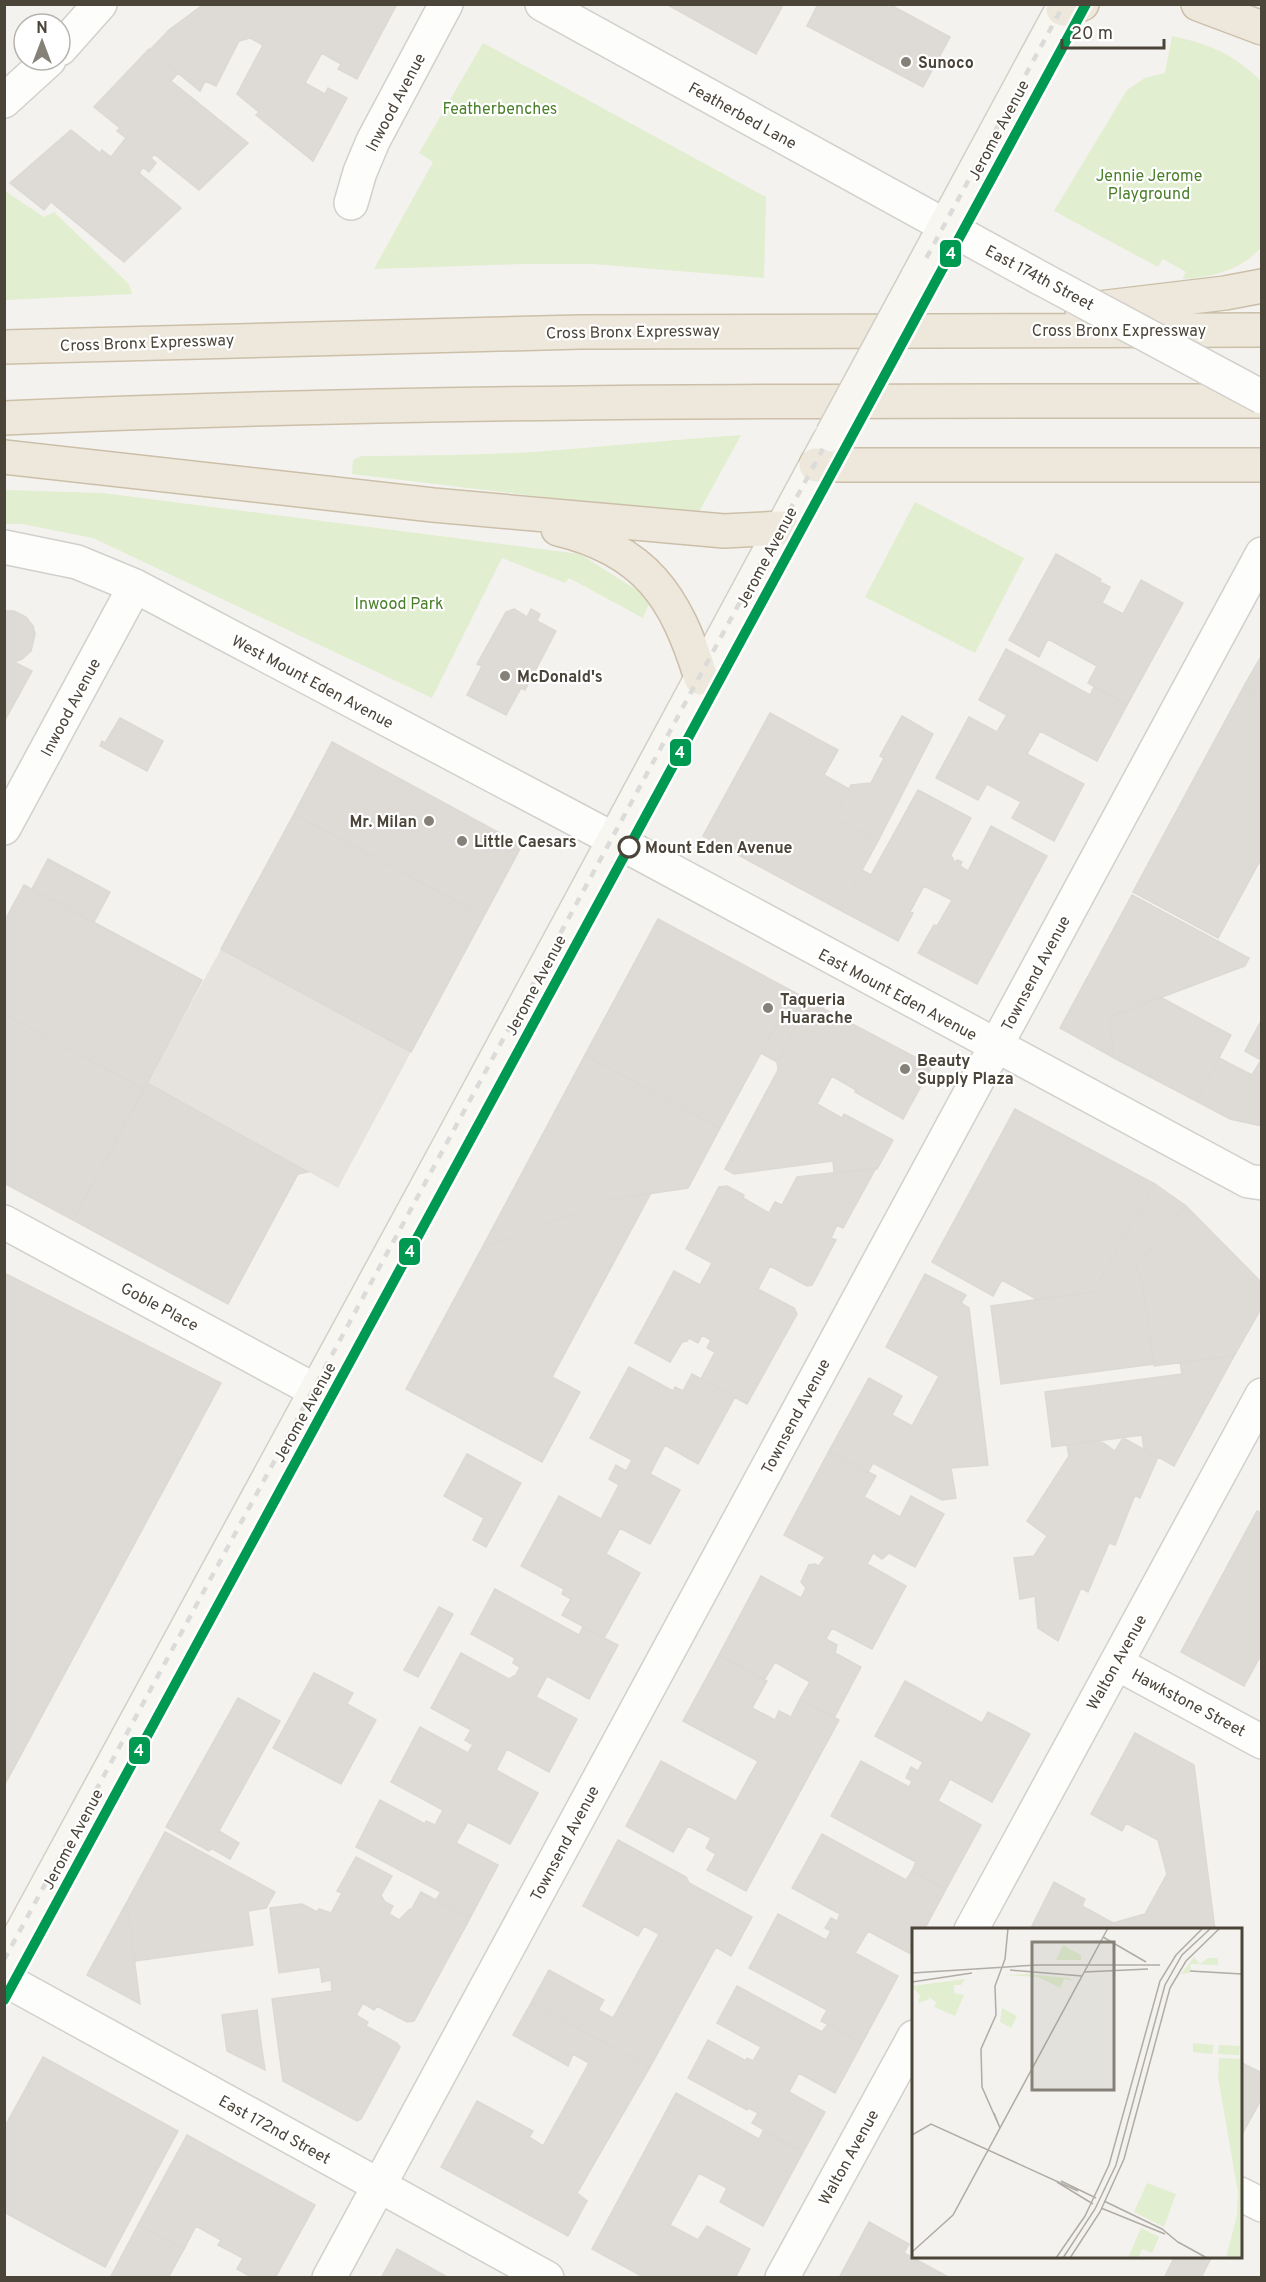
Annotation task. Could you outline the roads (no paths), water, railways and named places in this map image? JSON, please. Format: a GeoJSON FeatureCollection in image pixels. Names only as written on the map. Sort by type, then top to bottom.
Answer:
{"type":"FeatureCollection","features":[{"type":"Feature","properties":{"kind":"highway"},"geometry":{"type":"LineString","coordinates":[[1198,4],[1262,26]]}},
{"type":"Feature","properties":{"kind":"highway"},"geometry":{"type":"LineString","coordinates":[[1229,4],[1262,26]]}},
{"type":"Feature","properties":{"kind":"highway"},"geometry":{"type":"LineString","coordinates":[[920,330],[1213,295],[1262,286]]}},
{"type":"Feature","properties":{"kind":"highway","name":"Cross Bronx Expressway"},"geometry":{"type":"LineString","coordinates":[[4,347],[467,334],[1262,330]]}},
{"type":"Feature","properties":{"kind":"highway"},"geometry":{"type":"LineString","coordinates":[[4,418],[382,406],[610,402],[1262,399]]}},
{"type":"Feature","properties":{"kind":"highway"},"geometry":{"type":"LineString","coordinates":[[4,457],[433,505],[724,531],[782,528]]}},
{"type":"Feature","properties":{"kind":"highway"},"geometry":{"type":"LineString","coordinates":[[816,465],[1262,465]]}},
{"type":"Feature","properties":{"kind":"highway"},"geometry":{"type":"LineString","coordinates":[[433,505],[502,516],[572,532],[592,538],[624,556],[651,577],[667,599],[685,633],[700,678]]}},
{"type":"Feature","properties":{"kind":"main road","name":"Jerome Avenue"},"geometry":{"type":"LineString","coordinates":[[4,1965],[945,226],[1070,6]]}},
{"type":"Feature","properties":{"kind":"street"},"geometry":{"type":"LineString","coordinates":[[72,35],[100,4]]}},
{"type":"Feature","properties":{"kind":"street","name":"Inwood Avenue"},"geometry":{"type":"LineString","coordinates":[[351,203],[369,149],[446,4]]}},
{"type":"Feature","properties":{"kind":"street","name":"Featherbed Lane"},"geometry":{"type":"LineString","coordinates":[[542,4],[945,226]]}},
{"type":"Feature","properties":{"kind":"street"},"geometry":{"type":"LineString","coordinates":[[4,101],[36,72]]}},
{"type":"Feature","properties":{"kind":"street","name":"East 174th Street"},"geometry":{"type":"LineString","coordinates":[[945,226],[1262,399]]}},
{"type":"Feature","properties":{"kind":"street","name":"West Mount Eden Avenue"},"geometry":{"type":"LineString","coordinates":[[4,547],[77,562],[135,586],[613,839]]}},
{"type":"Feature","properties":{"kind":"street","name":"Townsend Avenue"},"geometry":{"type":"LineString","coordinates":[[328,2277],[1262,554]]}},
{"type":"Feature","properties":{"kind":"street","name":"Inwood Avenue"},"geometry":{"type":"LineString","coordinates":[[4,828],[135,586]]}},
{"type":"Feature","properties":{"kind":"street","name":"East Mount Eden Avenue"},"geometry":{"type":"LineString","coordinates":[[613,839],[1257,1187]]}},
{"type":"Feature","properties":{"kind":"street","name":"Goble Place"},"geometry":{"type":"LineString","coordinates":[[4,1222],[316,1391]]}},
{"type":"Feature","properties":{"kind":"street","name":"Walton Avenue"},"geometry":{"type":"LineString","coordinates":[[972,1928],[1262,1395]]}},
{"type":"Feature","properties":{"kind":"street","name":"Hawkstone Street"},"geometry":{"type":"LineString","coordinates":[[1116,1663],[1262,1742]]}},
{"type":"Feature","properties":{"kind":"street","name":"East 172nd Street"},"geometry":{"type":"LineString","coordinates":[[4,1979],[547,2277]]}},
{"type":"Feature","properties":{"kind":"street","name":"Walton Avenue"},"geometry":{"type":"LineString","coordinates":[[782,2277],[912,2041]]}},
{"type":"Feature","properties":{"kind":"street"},"geometry":{"type":"LineString","coordinates":[[1242,2195],[1262,2205]]}},
{"type":"Feature","properties":{"kind":"railway"},"geometry":{"type":"LineString","coordinates":[[4,1960],[1064,4]]}},
{"type":"Feature","properties":{"kind":"place","name":"Sunoco"},"geometry":{"type":"Point","coordinates":[906,62]}},
{"type":"Feature","properties":{"kind":"place","name":"McDonald's"},"geometry":{"type":"Point","coordinates":[505,676]}},
{"type":"Feature","properties":{"kind":"place","name":"Mr. Milan"},"geometry":{"type":"Point","coordinates":[429,821]}},
{"type":"Feature","properties":{"kind":"place","name":"Little Caesars"},"geometry":{"type":"Point","coordinates":[462,841]}},
{"type":"Feature","properties":{"kind":"place","name":"Mount Eden Avenue"},"geometry":{"type":"Point","coordinates":[629,847]}},
{"type":"Feature","properties":{"kind":"place","name":"Taqueria Huarache"},"geometry":{"type":"Point","coordinates":[768,1008]}},
{"type":"Feature","properties":{"kind":"place","name":"Beauty Supply Plaza"},"geometry":{"type":"Point","coordinates":[905,1069]}},
{"type":"Feature","properties":{"kind":"park label","name":"Featherbenches"},"geometry":{"type":"Point","coordinates":[500,108]}},
{"type":"Feature","properties":{"kind":"park label","name":"Jennie Jerome Playground"},"geometry":{"type":"Point","coordinates":[1149,184]}},
{"type":"Feature","properties":{"kind":"park label","name":"Inwood Park"},"geometry":{"type":"Point","coordinates":[399,603]}}]}
